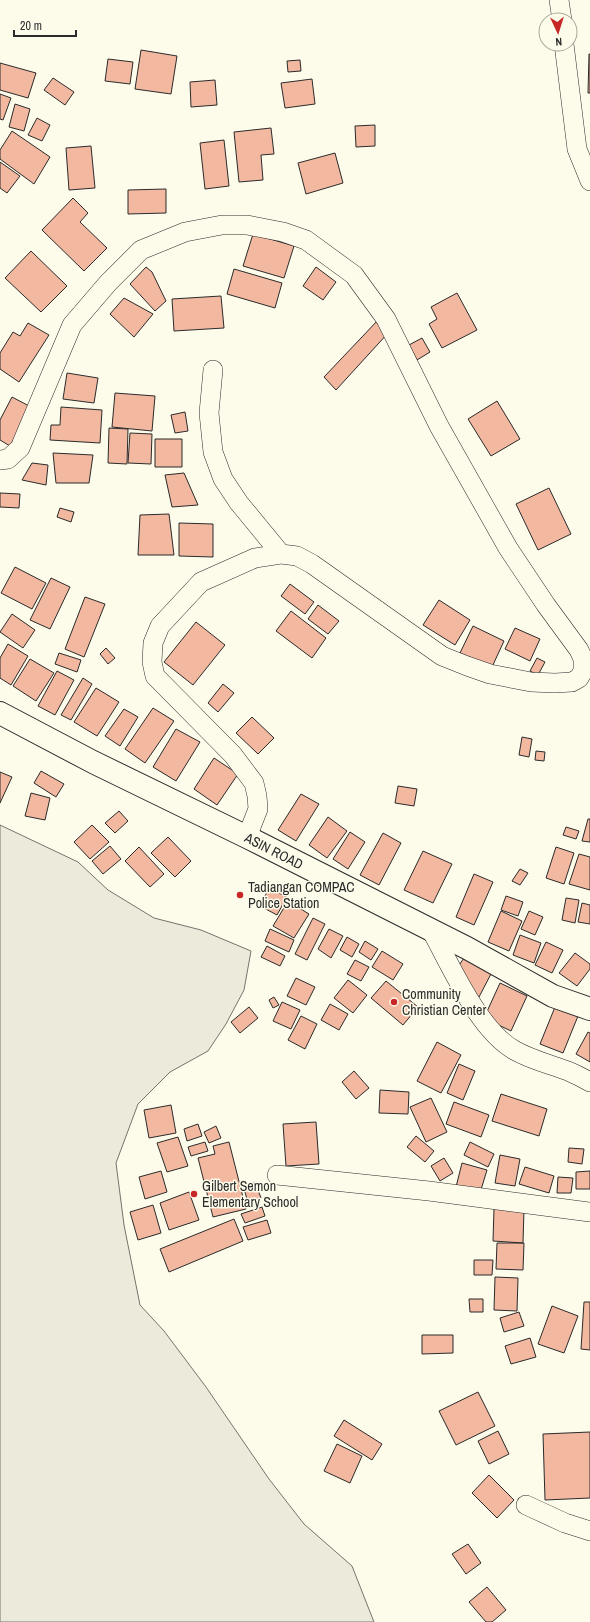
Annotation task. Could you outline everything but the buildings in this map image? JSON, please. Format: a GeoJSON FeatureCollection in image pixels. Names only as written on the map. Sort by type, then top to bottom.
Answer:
{"type":"FeatureCollection","features":[{"type":"Feature","properties":{"kind":"main road","name":"ASIN ROAD"},"geometry":{"type":"LineString","coordinates":[[0,713],[93,762],[247,837],[467,948],[553,996],[590,1009]]}},
{"type":"Feature","properties":{"kind":"street"},"geometry":{"type":"LineString","coordinates":[[559,0],[561,12]]}},
{"type":"Feature","properties":{"kind":"street"},"geometry":{"type":"LineString","coordinates":[[565,52],[577,149],[590,181]]}},
{"type":"Feature","properties":{"kind":"street"},"geometry":{"type":"LineString","coordinates":[[0,460],[8,458],[20,448],[72,325],[108,283],[141,250],[184,232],[222,225],[247,225],[283,232],[306,240],[354,275],[386,319],[439,426],[508,548],[546,604],[580,650],[584,659],[583,671],[580,678],[572,682],[531,682],[490,674],[442,656],[312,564],[297,556],[281,554],[255,558],[201,582],[160,626],[153,643],[152,662],[155,676],[233,755],[254,783],[258,809],[247,837]]}},
{"type":"Feature","properties":{"kind":"street"},"geometry":{"type":"LineString","coordinates":[[213,370],[209,413],[214,452],[223,479],[239,503],[281,554]]}},
{"type":"Feature","properties":{"kind":"street"},"geometry":{"type":"LineString","coordinates":[[431,930],[474,1008],[491,1031],[512,1049],[533,1060],[568,1071],[590,1082]]}},
{"type":"Feature","properties":{"kind":"street"},"geometry":{"type":"LineString","coordinates":[[277,1175],[429,1191],[590,1212]]}},
{"type":"Feature","properties":{"kind":"street"},"geometry":{"type":"LineString","coordinates":[[526,1505],[565,1523],[590,1531]]}},
{"type":"Feature","properties":{"kind":"shaded area"},"geometry":{"type":"Polygon","coordinates":[[[0,825],[78,862],[108,890],[154,918],[201,930],[251,951],[244,990],[226,1024],[208,1051],[170,1072],[138,1104],[116,1163],[124,1225],[140,1305],[164,1331],[206,1387],[269,1479],[304,1524],[352,1566],[374,1622],[0,1622],[0,825]]]}},
{"type":"Feature","properties":{"kind":"place","name":"Tadiangan COMPAC Police Station"},"geometry":{"type":"Point","coordinates":[240,895]}},
{"type":"Feature","properties":{"kind":"place","name":"Community Christian Center"},"geometry":{"type":"Point","coordinates":[394,1002]}},
{"type":"Feature","properties":{"kind":"place","name":"Gilbert Semon Elementary School"},"geometry":{"type":"Point","coordinates":[194,1194]}}]}
